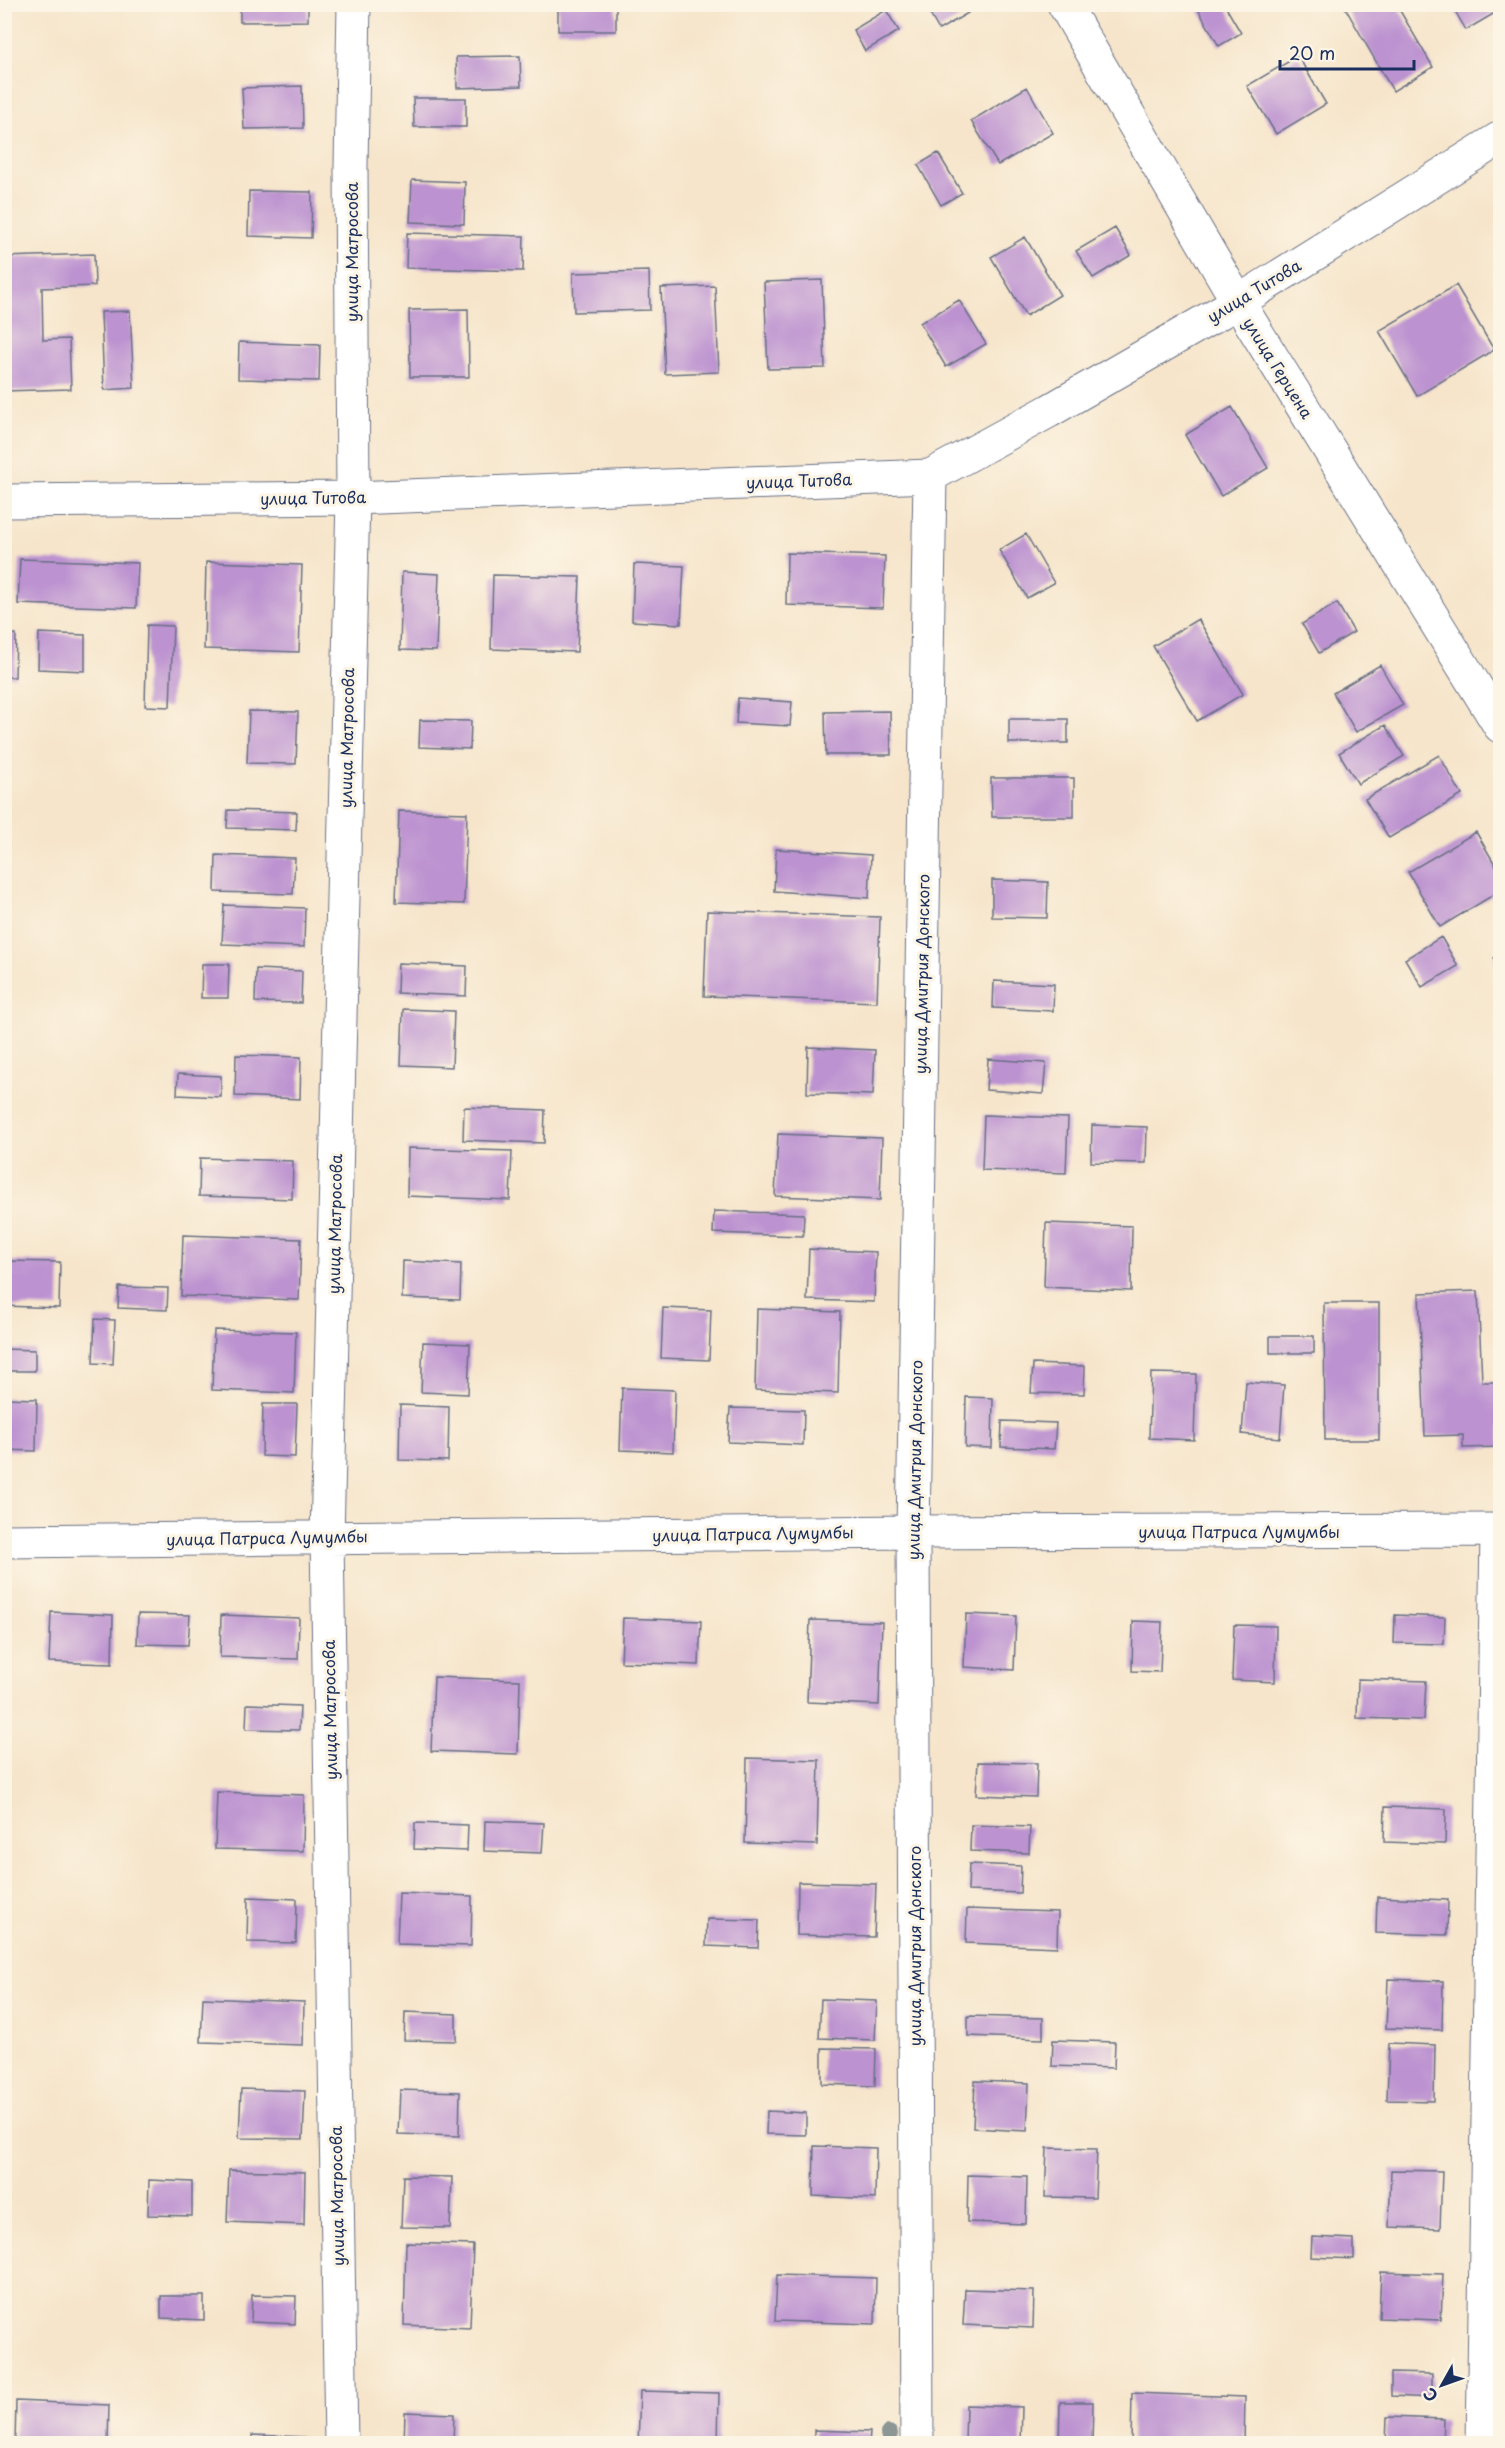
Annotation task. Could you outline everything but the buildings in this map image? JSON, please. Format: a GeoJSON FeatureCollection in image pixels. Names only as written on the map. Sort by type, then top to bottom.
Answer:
{"type":"FeatureCollection","features":[{"type":"Feature","properties":{"kind":"street","name":"улица Матросова"},"geometry":{"type":"LineString","coordinates":[[341,2444],[327,1538],[353,498],[351,166],[354,4]]}},
{"type":"Feature","properties":{"kind":"street","name":"улица Герцена"},"geometry":{"type":"LineString","coordinates":[[1064,4],[1238,302],[1500,726]]}},
{"type":"Feature","properties":{"kind":"street","name":"улица Титова"},"geometry":{"type":"LineString","coordinates":[[4,501],[353,498],[930,476],[1049,411],[1238,302],[1500,138]]}},
{"type":"Feature","properties":{"kind":"street","name":"улица Дмитрия Донского"},"geometry":{"type":"LineString","coordinates":[[917,2444],[913,1532],[930,476]]}},
{"type":"Feature","properties":{"kind":"street","name":"улица Патриса Лумумбы"},"geometry":{"type":"LineString","coordinates":[[4,1541],[913,1532],[1499,1531]]}},
{"type":"Feature","properties":{"kind":"street"},"geometry":{"type":"LineString","coordinates":[[1483,2444],[1499,1531]]}}]}
